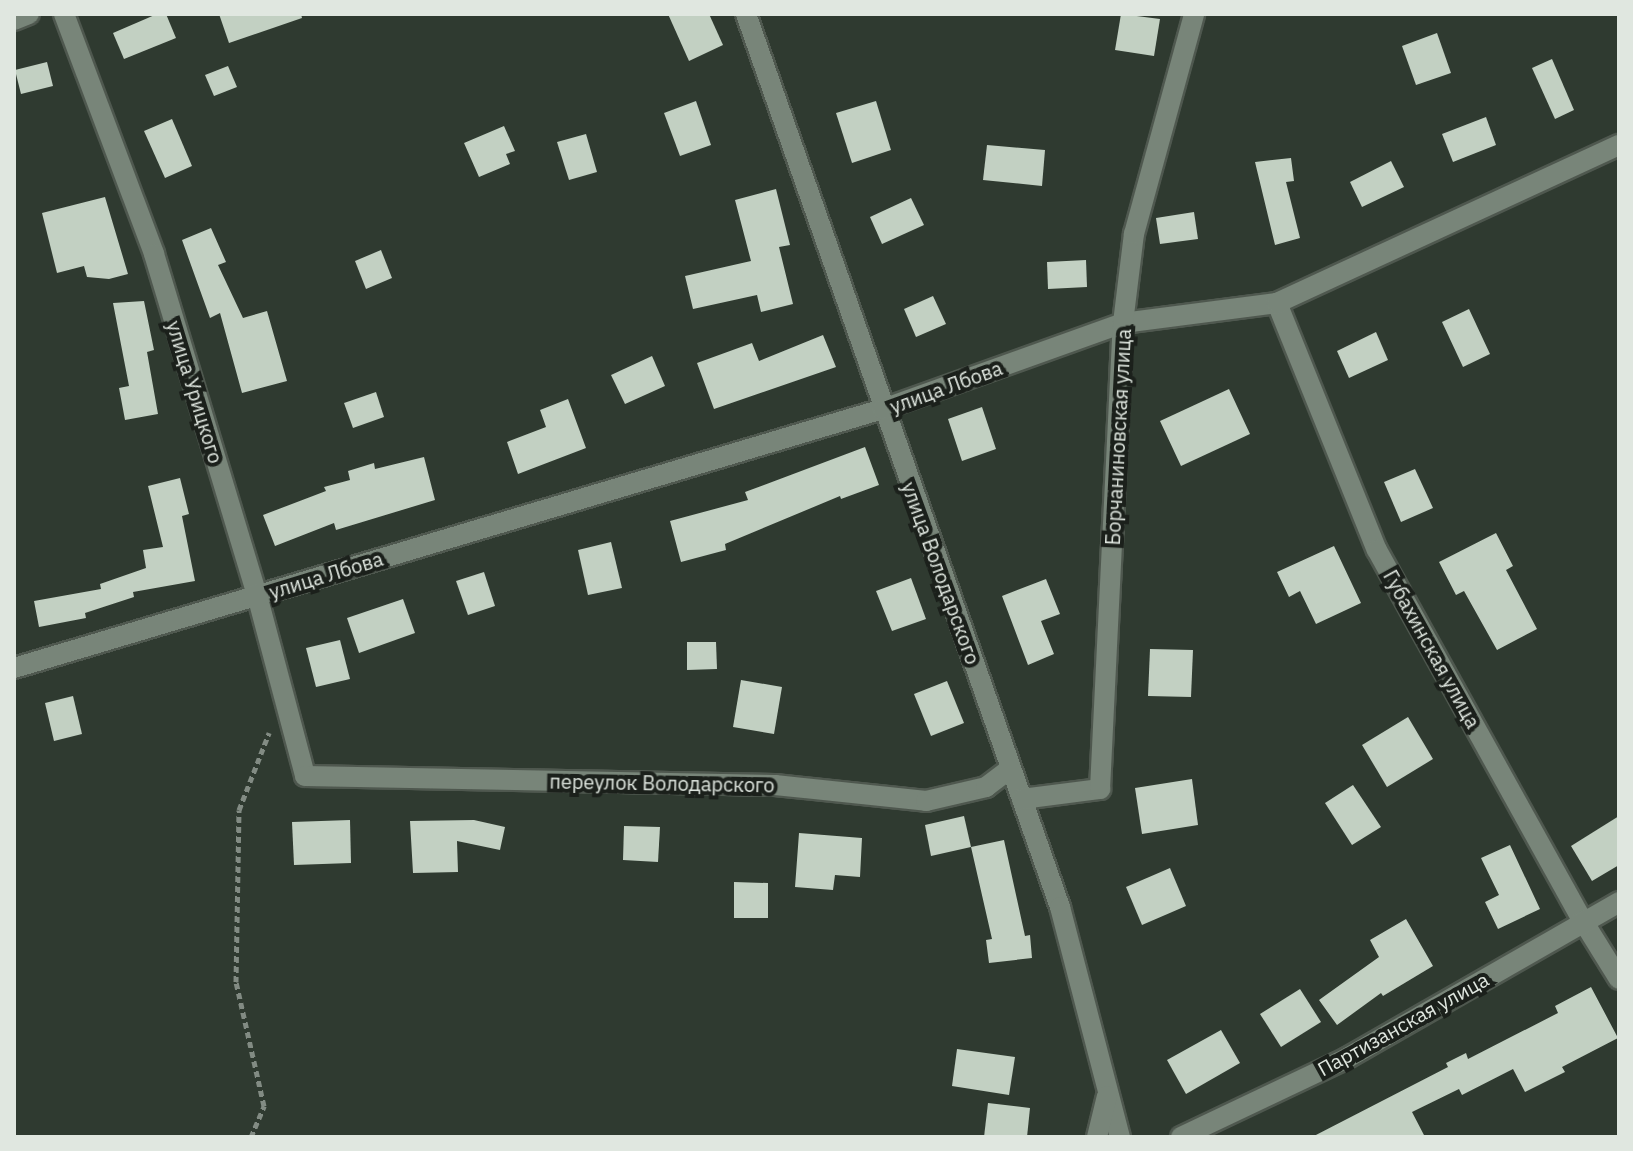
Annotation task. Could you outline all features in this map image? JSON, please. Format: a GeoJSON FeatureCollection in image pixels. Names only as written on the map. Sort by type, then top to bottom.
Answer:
{"type":"FeatureCollection","features":[{"type":"Feature","properties":{"kind":"street"},"geometry":{"type":"LineString","coordinates":[[14,20],[29,14]]}},
{"type":"Feature","properties":{"kind":"street","name":"улица Урицкого"},"geometry":{"type":"LineString","coordinates":[[64,14],[154,254],[257,595],[305,776]]}},
{"type":"Feature","properties":{"kind":"street","name":"улица Володарского"},"geometry":{"type":"LineString","coordinates":[[746,14],[1060,907],[1120,1137]]}},
{"type":"Feature","properties":{"kind":"street","name":"Борчаниновская улица"},"geometry":{"type":"LineString","coordinates":[[1022,799],[1100,789],[1123,323],[1134,234],[1194,14]]}},
{"type":"Feature","properties":{"kind":"street","name":"улица Лбова"},"geometry":{"type":"LineString","coordinates":[[14,668],[883,409],[1123,323],[1277,303],[1619,145]]}},
{"type":"Feature","properties":{"kind":"street","name":"Губахинская улица"},"geometry":{"type":"LineString","coordinates":[[1277,303],[1377,550],[1583,921],[1619,979]]}},
{"type":"Feature","properties":{"kind":"street","name":"переулок Володарского"},"geometry":{"type":"LineString","coordinates":[[305,776],[775,785],[926,801],[986,787],[1011,768]]}},
{"type":"Feature","properties":{"kind":"street","name":"Партизанская улица"},"geometry":{"type":"LineString","coordinates":[[1181,1137],[1347,1058],[1619,902]]}},
{"type":"Feature","properties":{"kind":"street"},"geometry":{"type":"LineString","coordinates":[[1097,1137],[1107,1096]]}},
{"type":"Feature","properties":{"kind":"path"},"geometry":{"type":"LineString","coordinates":[[251,1137],[264,1106],[236,982],[239,810],[283,695]]}},
{"type":"Feature","properties":{"kind":"building"},"geometry":{"type":"Polygon","coordinates":[[[157,14],[166,14],[176,38],[124,59],[113,33],[157,14]]]}},
{"type":"Feature","properties":{"kind":"building"},"geometry":{"type":"Polygon","coordinates":[[[219,14],[301,14],[302,18],[229,43],[219,14]]]}},
{"type":"Feature","properties":{"kind":"building"},"geometry":{"type":"Polygon","coordinates":[[[668,14],[709,14],[723,45],[689,61],[668,14]]]}},
{"type":"Feature","properties":{"kind":"building"},"geometry":{"type":"Polygon","coordinates":[[[1121,14],[1160,19],[1154,56],[1115,50],[1121,14]]]}},
{"type":"Feature","properties":{"kind":"building"},"geometry":{"type":"Polygon","coordinates":[[[1437,33],[1451,73],[1416,85],[1402,46],[1437,33]]]}},
{"type":"Feature","properties":{"kind":"building"},"geometry":{"type":"Polygon","coordinates":[[[1552,59],[1574,110],[1555,119],[1532,68],[1552,59]]]}},
{"type":"Feature","properties":{"kind":"building"},"geometry":{"type":"Polygon","coordinates":[[[47,62],[53,86],[21,94],[15,70],[47,62]]]}},
{"type":"Feature","properties":{"kind":"building"},"geometry":{"type":"Polygon","coordinates":[[[228,66],[237,87],[214,96],[205,75],[228,66]]]}},
{"type":"Feature","properties":{"kind":"building"},"geometry":{"type":"Polygon","coordinates":[[[696,101],[711,145],[680,156],[664,113],[696,101]]]}},
{"type":"Feature","properties":{"kind":"building"},"geometry":{"type":"Polygon","coordinates":[[[876,101],[891,150],[852,163],[836,113],[876,101]]]}},
{"type":"Feature","properties":{"kind":"building"},"geometry":{"type":"Polygon","coordinates":[[[1486,117],[1496,145],[1453,162],[1442,134],[1486,117]]]}},
{"type":"Feature","properties":{"kind":"building"},"geometry":{"type":"Polygon","coordinates":[[[172,119],[192,166],[165,178],[144,131],[172,119]]]}},
{"type":"Feature","properties":{"kind":"building"},"geometry":{"type":"Polygon","coordinates":[[[504,126],[515,151],[506,154],[510,164],[479,177],[464,143],[504,126]]]}},
{"type":"Feature","properties":{"kind":"building"},"geometry":{"type":"Polygon","coordinates":[[[586,134],[597,172],[569,180],[557,142],[586,134]]]}},
{"type":"Feature","properties":{"kind":"building"},"geometry":{"type":"Polygon","coordinates":[[[987,145],[1045,150],[1042,186],[983,180],[987,145]]]}},
{"type":"Feature","properties":{"kind":"building"},"geometry":{"type":"Polygon","coordinates":[[[1291,158],[1294,181],[1286,182],[1300,238],[1275,245],[1255,162],[1291,158]]]}},
{"type":"Feature","properties":{"kind":"building"},"geometry":{"type":"Polygon","coordinates":[[[1391,161],[1404,187],[1362,207],[1350,182],[1391,161]]]}},
{"type":"Feature","properties":{"kind":"building"},"geometry":{"type":"Polygon","coordinates":[[[776,189],[790,245],[779,247],[793,304],[761,312],[757,295],[693,309],[685,276],[751,261],[735,200],[776,189]]]}},
{"type":"Feature","properties":{"kind":"building"},"geometry":{"type":"Polygon","coordinates":[[[105,197],[128,274],[109,279],[87,277],[84,266],[57,273],[42,213],[105,197]]]}},
{"type":"Feature","properties":{"kind":"building"},"geometry":{"type":"Polygon","coordinates":[[[911,198],[924,225],[882,244],[870,217],[911,198]]]}},
{"type":"Feature","properties":{"kind":"building"},"geometry":{"type":"Polygon","coordinates":[[[1194,212],[1198,239],[1160,244],[1156,218],[1194,212]]]}},
{"type":"Feature","properties":{"kind":"building"},"geometry":{"type":"Polygon","coordinates":[[[211,228],[226,262],[218,265],[243,318],[267,311],[287,381],[242,393],[220,313],[210,318],[182,240],[211,228]]]}},
{"type":"Feature","properties":{"kind":"building"},"geometry":{"type":"Polygon","coordinates":[[[381,250],[392,278],[366,289],[355,261],[381,250]]]}},
{"type":"Feature","properties":{"kind":"building"},"geometry":{"type":"Polygon","coordinates":[[[1086,260],[1087,287],[1048,289],[1047,262],[1086,260]]]}},
{"type":"Feature","properties":{"kind":"building"},"geometry":{"type":"Polygon","coordinates":[[[933,296],[946,324],[916,337],[904,309],[933,296]]]}},
{"type":"Feature","properties":{"kind":"building"},"geometry":{"type":"Polygon","coordinates":[[[144,301],[154,350],[147,352],[158,414],[125,420],[119,388],[129,386],[113,303],[144,301]]]}},
{"type":"Feature","properties":{"kind":"building"},"geometry":{"type":"Polygon","coordinates":[[[1469,309],[1490,354],[1463,367],[1442,322],[1469,309]]]}},
{"type":"Feature","properties":{"kind":"building"},"geometry":{"type":"Polygon","coordinates":[[[1376,332],[1388,360],[1349,378],[1337,351],[1376,332]]]}},
{"type":"Feature","properties":{"kind":"building"},"geometry":{"type":"Polygon","coordinates":[[[823,335],[836,367],[714,409],[697,363],[752,343],[759,361],[823,335]]]}},
{"type":"Feature","properties":{"kind":"building"},"geometry":{"type":"Polygon","coordinates":[[[652,356],[665,386],[625,404],[611,375],[652,356]]]}},
{"type":"Feature","properties":{"kind":"building"},"geometry":{"type":"Polygon","coordinates":[[[1229,389],[1250,434],[1181,466],[1160,421],[1229,389]]]}},
{"type":"Feature","properties":{"kind":"building"},"geometry":{"type":"Polygon","coordinates":[[[376,392],[384,417],[353,428],[344,403],[376,392]]]}},
{"type":"Feature","properties":{"kind":"building"},"geometry":{"type":"Polygon","coordinates":[[[568,399],[586,448],[518,474],[507,442],[546,427],[540,410],[568,399]]]}},
{"type":"Feature","properties":{"kind":"building"},"geometry":{"type":"Polygon","coordinates":[[[982,407],[996,449],[962,461],[948,419],[982,407]]]}},
{"type":"Feature","properties":{"kind":"building"},"geometry":{"type":"Polygon","coordinates":[[[865,447],[879,485],[841,499],[840,496],[725,544],[726,550],[681,562],[670,521],[748,500],[745,492],[865,447]]]}},
{"type":"Feature","properties":{"kind":"building"},"geometry":{"type":"Polygon","coordinates":[[[424,457],[435,500],[336,530],[334,523],[275,546],[263,515],[326,491],[324,487],[350,480],[348,471],[374,463],[375,469],[424,457]]]}},
{"type":"Feature","properties":{"kind":"building"},"geometry":{"type":"Polygon","coordinates":[[[1415,469],[1433,508],[1401,522],[1384,482],[1415,469]]]}},
{"type":"Feature","properties":{"kind":"building"},"geometry":{"type":"Polygon","coordinates":[[[180,478],[189,514],[182,516],[195,581],[133,592],[134,597],[85,613],[86,618],[39,627],[34,601],[101,589],[100,584],[146,568],[143,550],[163,547],[148,486],[180,478]]]}},
{"type":"Feature","properties":{"kind":"building"},"geometry":{"type":"Polygon","coordinates":[[[1496,533],[1513,566],[1506,570],[1537,629],[1497,650],[1464,591],[1456,595],[1439,562],[1496,533]]]}},
{"type":"Feature","properties":{"kind":"building"},"geometry":{"type":"Polygon","coordinates":[[[611,542],[622,588],[588,595],[578,550],[611,542]]]}},
{"type":"Feature","properties":{"kind":"building"},"geometry":{"type":"Polygon","coordinates":[[[1334,546],[1361,603],[1316,624],[1300,591],[1289,597],[1277,572],[1334,546]]]}},
{"type":"Feature","properties":{"kind":"building"},"geometry":{"type":"Polygon","coordinates":[[[484,572],[495,606],[468,615],[456,581],[484,572]]]}},
{"type":"Feature","properties":{"kind":"building"},"geometry":{"type":"Polygon","coordinates":[[[911,578],[926,619],[892,631],[876,591],[911,578]]]}},
{"type":"Feature","properties":{"kind":"building"},"geometry":{"type":"Polygon","coordinates":[[[1046,579],[1060,614],[1041,621],[1054,654],[1028,665],[1002,596],[1046,579]]]}},
{"type":"Feature","properties":{"kind":"building"},"geometry":{"type":"Polygon","coordinates":[[[403,599],[415,633],[359,653],[347,618],[403,599]]]}},
{"type":"Feature","properties":{"kind":"building"},"geometry":{"type":"Polygon","coordinates":[[[340,640],[350,679],[316,687],[306,648],[340,640]]]}},
{"type":"Feature","properties":{"kind":"building"},"geometry":{"type":"Polygon","coordinates":[[[687,642],[716,642],[717,669],[687,670],[687,642]]]}},
{"type":"Feature","properties":{"kind":"building"},"geometry":{"type":"Polygon","coordinates":[[[1150,649],[1193,650],[1191,697],[1148,696],[1150,649]]]}},
{"type":"Feature","properties":{"kind":"building"},"geometry":{"type":"Polygon","coordinates":[[[741,680],[782,687],[774,734],[733,727],[741,680]]]}},
{"type":"Feature","properties":{"kind":"building"},"geometry":{"type":"Polygon","coordinates":[[[947,681],[964,723],[931,736],[914,694],[947,681]]]}},
{"type":"Feature","properties":{"kind":"building"},"geometry":{"type":"Polygon","coordinates":[[[73,696],[82,734],[54,741],[45,703],[73,696]]]}},
{"type":"Feature","properties":{"kind":"building"},"geometry":{"type":"Polygon","coordinates":[[[1408,717],[1433,759],[1387,787],[1362,745],[1408,717]]]}},
{"type":"Feature","properties":{"kind":"building"},"geometry":{"type":"Polygon","coordinates":[[[1192,779],[1198,825],[1142,834],[1135,788],[1192,779]]]}},
{"type":"Feature","properties":{"kind":"building"},"geometry":{"type":"Polygon","coordinates":[[[1353,785],[1381,827],[1352,845],[1325,803],[1353,785]]]}},
{"type":"Feature","properties":{"kind":"building"},"geometry":{"type":"Polygon","coordinates":[[[964,816],[971,847],[931,856],[925,825],[964,816]]]}},
{"type":"Feature","properties":{"kind":"building"},"geometry":{"type":"Polygon","coordinates":[[[1619,816],[1619,865],[1592,881],[1571,846],[1619,816]]]}},
{"type":"Feature","properties":{"kind":"building"},"geometry":{"type":"Polygon","coordinates":[[[350,820],[351,863],[294,865],[292,822],[350,820]]]}},
{"type":"Feature","properties":{"kind":"building"},"geometry":{"type":"Polygon","coordinates":[[[474,820],[505,827],[500,850],[457,841],[458,872],[413,873],[410,821],[474,820]]]}},
{"type":"Feature","properties":{"kind":"building"},"geometry":{"type":"Polygon","coordinates":[[[624,826],[660,827],[658,862],[623,860],[624,826]]]}},
{"type":"Feature","properties":{"kind":"building"},"geometry":{"type":"Polygon","coordinates":[[[799,833],[862,838],[860,877],[835,875],[833,890],[795,887],[799,833]]]}},
{"type":"Feature","properties":{"kind":"building"},"geometry":{"type":"Polygon","coordinates":[[[1004,840],[1025,936],[1030,935],[1032,958],[989,963],[986,940],[992,939],[971,847],[1004,840]]]}},
{"type":"Feature","properties":{"kind":"building"},"geometry":{"type":"Polygon","coordinates":[[[1510,845],[1540,909],[1498,929],[1485,902],[1499,895],[1481,858],[1510,845]]]}},
{"type":"Feature","properties":{"kind":"building"},"geometry":{"type":"Polygon","coordinates":[[[1170,868],[1186,906],[1142,925],[1126,887],[1170,868]]]}},
{"type":"Feature","properties":{"kind":"building"},"geometry":{"type":"Polygon","coordinates":[[[734,882],[768,883],[768,918],[734,918],[734,882]]]}},
{"type":"Feature","properties":{"kind":"building"},"geometry":{"type":"Polygon","coordinates":[[[1406,919],[1433,966],[1383,996],[1381,993],[1337,1025],[1319,1000],[1379,957],[1370,940],[1406,919]]]}},
{"type":"Feature","properties":{"kind":"building"},"geometry":{"type":"Polygon","coordinates":[[[1591,987],[1618,1038],[1562,1067],[1565,1072],[1525,1092],[1513,1069],[1462,1095],[1459,1089],[1412,1112],[1425,1137],[1312,1137],[1448,1067],[1446,1063],[1466,1053],[1468,1059],[1558,1013],[1555,1006],[1591,987]]]}},
{"type":"Feature","properties":{"kind":"building"},"geometry":{"type":"Polygon","coordinates":[[[1300,989],[1321,1022],[1281,1047],[1260,1014],[1300,989]]]}},
{"type":"Feature","properties":{"kind":"building"},"geometry":{"type":"Polygon","coordinates":[[[1221,1030],[1240,1063],[1186,1094],[1167,1060],[1221,1030]]]}},
{"type":"Feature","properties":{"kind":"building"},"geometry":{"type":"Polygon","coordinates":[[[957,1049],[1015,1057],[1009,1095],[952,1086],[957,1049]]]}},
{"type":"Feature","properties":{"kind":"building"},"geometry":{"type":"Polygon","coordinates":[[[988,1103],[1030,1108],[1027,1137],[984,1137],[988,1103]]]}}]}
